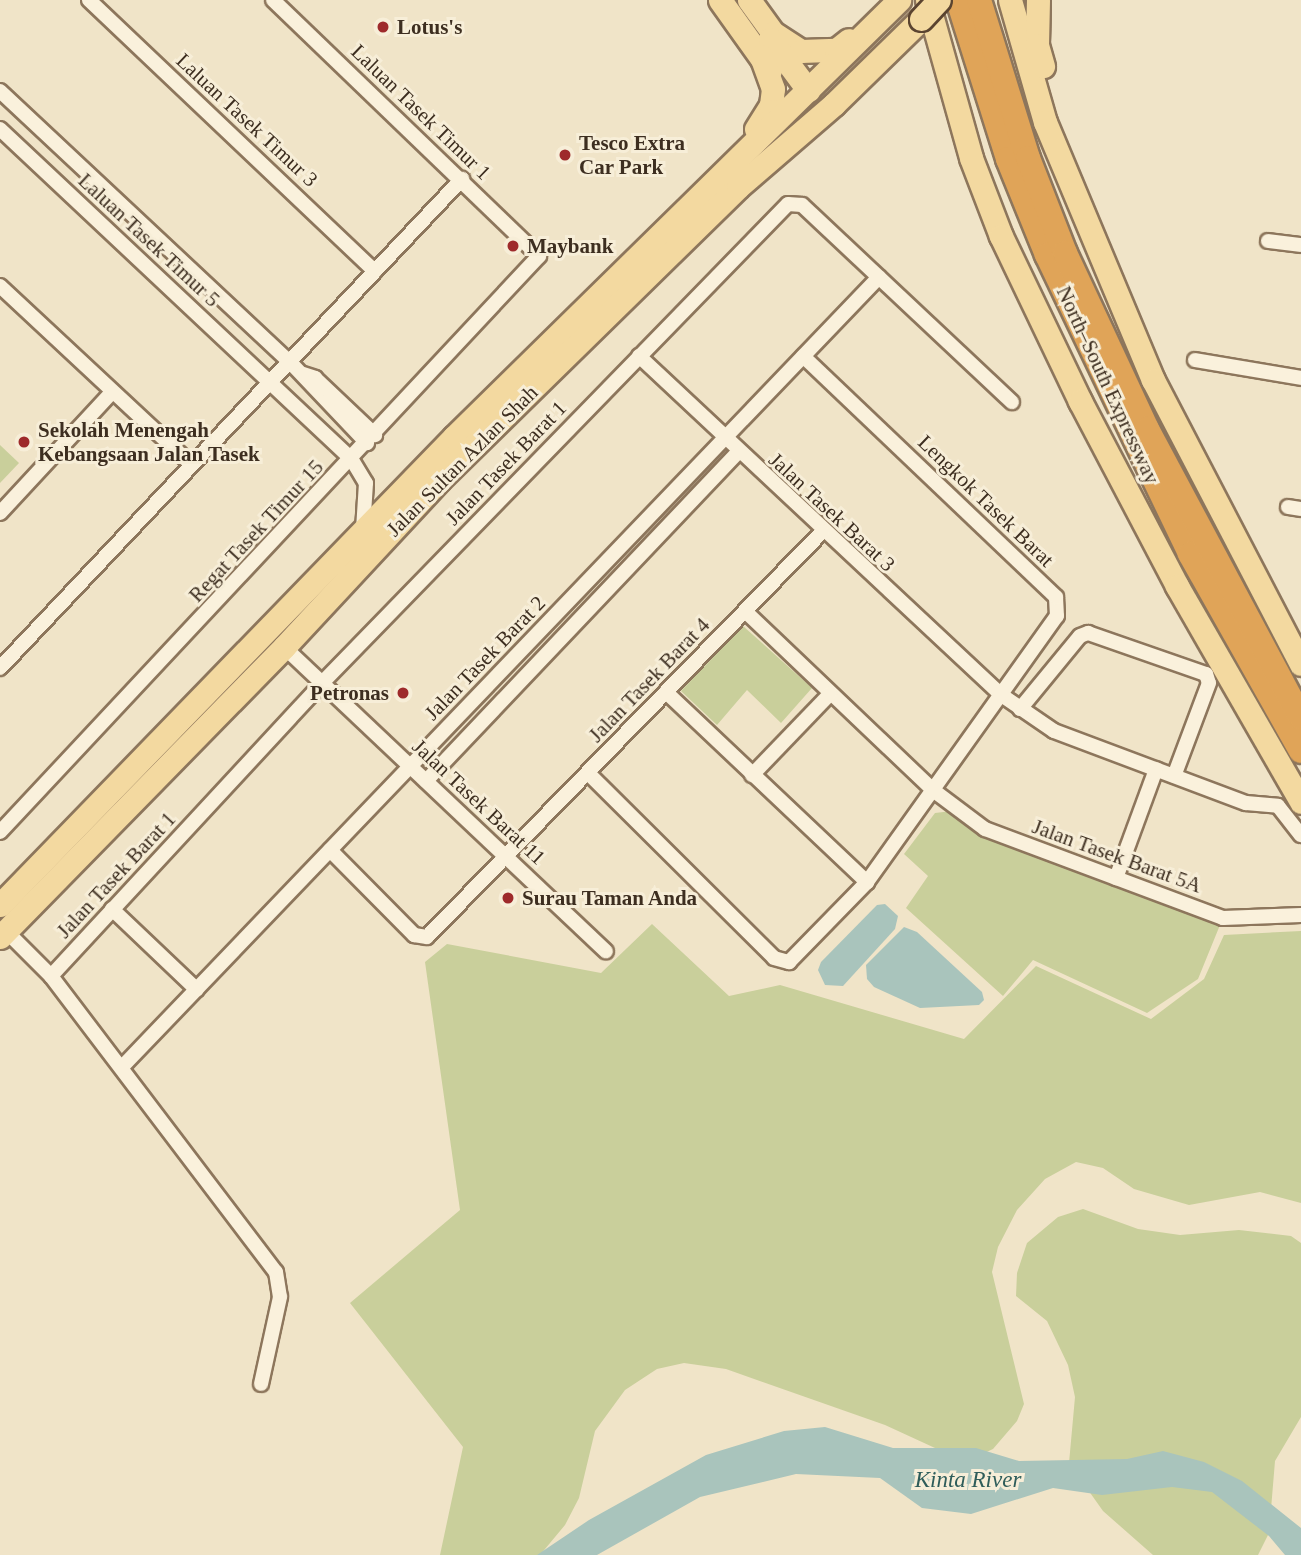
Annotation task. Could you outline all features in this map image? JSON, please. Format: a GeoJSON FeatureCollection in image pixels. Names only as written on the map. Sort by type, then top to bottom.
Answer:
{"type":"FeatureCollection","features":[{"type":"Feature","properties":{"kind":"highway","name":"North–South Expressway"},"geometry":{"type":"LineString","coordinates":[[958,0],[1009,159],[1047,255],[1190,554],[1301,751]]}},
{"type":"Feature","properties":{"kind":"highway","name":"North–South Expressway"},"geometry":{"type":"LineString","coordinates":[[979,0],[1028,158],[1065,253],[1159,453],[1301,717]]}},
{"type":"Feature","properties":{"kind":"main road"},"geometry":{"type":"LineString","coordinates":[[720,0],[761,57],[802,99]]}},
{"type":"Feature","properties":{"kind":"main road"},"geometry":{"type":"LineString","coordinates":[[742,0],[802,99],[804,120],[787,144]]}},
{"type":"Feature","properties":{"kind":"main road"},"geometry":{"type":"LineString","coordinates":[[749,0],[773,33],[802,51],[836,50],[876,22]]}},
{"type":"Feature","properties":{"kind":"main road","name":"Jalan Sultan Azlan Shah"},"geometry":{"type":"LineString","coordinates":[[0,905],[363,530],[802,99],[876,22],[939,0]]}},
{"type":"Feature","properties":{"kind":"main road"},"geometry":{"type":"LineString","coordinates":[[1010,0],[1045,122],[1082,217],[1153,380],[1301,664]]}},
{"type":"Feature","properties":{"kind":"main road"},"geometry":{"type":"LineString","coordinates":[[1038,0],[1037,45],[1082,217]]}},
{"type":"Feature","properties":{"kind":"main road"},"geometry":{"type":"LineString","coordinates":[[802,99],[828,96],[918,6],[971,158],[1007,248],[1080,401],[1177,586],[1301,802]]}},
{"type":"Feature","properties":{"kind":"main road","name":"Jalan Sultan Azlan Shah"},"geometry":{"type":"LineString","coordinates":[[3,934],[284,647],[450,470],[787,144],[918,6]]}},
{"type":"Feature","properties":{"kind":"main road"},"geometry":{"type":"LineString","coordinates":[[720,177],[771,105],[773,89],[761,57]]}},
{"type":"Feature","properties":{"kind":"street","name":"Laluan Tasek Timur 3"},"geometry":{"type":"LineString","coordinates":[[89,0],[375,271]]}},
{"type":"Feature","properties":{"kind":"street","name":"Laluan Tasek Timur 1"},"geometry":{"type":"LineString","coordinates":[[273,0],[539,256]]}},
{"type":"Feature","properties":{"kind":"street"},"geometry":{"type":"LineString","coordinates":[[0,91],[303,374],[315,378],[371,439]]}},
{"type":"Feature","properties":{"kind":"street","name":"Laluan Tasek Timur 5"},"geometry":{"type":"LineString","coordinates":[[0,129],[352,460]]}},
{"type":"Feature","properties":{"kind":"street"},"geometry":{"type":"LineString","coordinates":[[0,668],[462,179]]}},
{"type":"Feature","properties":{"kind":"street","name":"Jalan Tasek Barat 1"},"geometry":{"type":"LineString","coordinates":[[51,976],[322,683],[788,204],[802,205],[1012,402]]}},
{"type":"Feature","properties":{"kind":"street"},"geometry":{"type":"LineString","coordinates":[[1268,241],[1301,245]]}},
{"type":"Feature","properties":{"kind":"street","name":"Regat Tasek Timur 15"},"geometry":{"type":"LineString","coordinates":[[0,832],[352,460],[539,256]]}},
{"type":"Feature","properties":{"kind":"street","name":"Jalan Tasek Barat 2"},"geometry":{"type":"LineString","coordinates":[[122,1067],[878,277]]}},
{"type":"Feature","properties":{"kind":"street"},"geometry":{"type":"LineString","coordinates":[[0,286],[192,465]]}},
{"type":"Feature","properties":{"kind":"street","name":"Jalan Tasek Barat 3"},"geometry":{"type":"LineString","coordinates":[[639,356],[822,532],[1000,694],[1020,709],[1054,731],[1245,803],[1278,806],[1301,835]]}},
{"type":"Feature","properties":{"kind":"street","name":"Lengkok Tasek Barat"},"geometry":{"type":"LineString","coordinates":[[588,773],[783,963],[794,958],[867,882],[1057,616],[1056,597],[803,356]]}},
{"type":"Feature","properties":{"kind":"street"},"geometry":{"type":"LineString","coordinates":[[1195,360],[1301,378]]}},
{"type":"Feature","properties":{"kind":"street"},"geometry":{"type":"LineString","coordinates":[[0,513],[112,392]]}},
{"type":"Feature","properties":{"kind":"street"},"geometry":{"type":"LineString","coordinates":[[426,781],[738,452]]}},
{"type":"Feature","properties":{"kind":"street"},"geometry":{"type":"LineString","coordinates":[[352,460],[366,483],[363,530]]}},
{"type":"Feature","properties":{"kind":"street","name":"Jalan Tasek Barat 4"},"geometry":{"type":"LineString","coordinates":[[330,850],[414,935],[423,937],[507,858],[822,532]]}},
{"type":"Feature","properties":{"kind":"street","name":"Jalan Tasek Barat 5A"},"geometry":{"type":"LineString","coordinates":[[745,611],[933,790],[989,831],[1223,918],[1301,915]]}},
{"type":"Feature","properties":{"kind":"street"},"geometry":{"type":"LineString","coordinates":[[1020,709],[1080,636],[1088,632],[1206,674],[1209,683],[1174,776]]}},
{"type":"Feature","properties":{"kind":"street","name":"Jalan Tasek Barat 11"},"geometry":{"type":"LineString","coordinates":[[284,647],[606,951]]}},
{"type":"Feature","properties":{"kind":"street"},"geometry":{"type":"LineString","coordinates":[[667,692],[867,882]]}},
{"type":"Feature","properties":{"kind":"street"},"geometry":{"type":"LineString","coordinates":[[752,775],[830,694]]}},
{"type":"Feature","properties":{"kind":"street"},"geometry":{"type":"LineString","coordinates":[[1116,878],[1156,769]]}},
{"type":"Feature","properties":{"kind":"street"},"geometry":{"type":"LineString","coordinates":[[112,909],[197,990]]}},
{"type":"Feature","properties":{"kind":"street"},"geometry":{"type":"LineString","coordinates":[[3,934],[51,976],[275,1272],[280,1297],[261,1384]]}},
{"type":"Feature","properties":{"kind":"green space"},"geometry":{"type":"Polygon","coordinates":[[[0,445],[19,463],[0,483],[0,445]]]}},
{"type":"Feature","properties":{"kind":"green space"},"geometry":{"type":"Polygon","coordinates":[[[743,626],[812,688],[781,723],[747,690],[717,725],[681,691],[743,626]]]}},
{"type":"Feature","properties":{"kind":"green space"},"geometry":{"type":"Polygon","coordinates":[[[952,811],[984,837],[1220,925],[1198,979],[1147,1013],[1033,960],[1003,996],[906,908],[928,876],[904,854],[935,813],[952,811]]]}},
{"type":"Feature","properties":{"kind":"green space"},"geometry":{"type":"Polygon","coordinates":[[[652,924],[729,996],[780,985],[964,1039],[1036,966],[1151,1019],[1204,979],[1224,935],[1301,931],[1301,1203],[1260,1192],[1189,1205],[1134,1189],[1103,1168],[1076,1162],[1045,1179],[1017,1210],[998,1247],[992,1272],[1024,1404],[1017,1421],[993,1449],[980,1455],[935,1448],[885,1425],[726,1369],[684,1363],[657,1369],[625,1390],[595,1431],[579,1498],[565,1525],[540,1555],[440,1555],[463,1447],[350,1303],[460,1210],[425,962],[447,944],[601,973],[652,924]]]}},
{"type":"Feature","properties":{"kind":"green space"},"geometry":{"type":"Polygon","coordinates":[[[1083,1209],[1138,1229],[1180,1235],[1239,1230],[1291,1236],[1301,1243],[1301,1417],[1275,1461],[1269,1533],[1258,1555],[1153,1555],[1103,1511],[1069,1463],[1075,1397],[1068,1365],[1047,1321],[1016,1296],[1017,1273],[1027,1243],[1058,1217],[1083,1209]]]}},
{"type":"Feature","properties":{"kind":"water"},"geometry":{"type":"Polygon","coordinates":[[[885,904],[898,916],[895,929],[843,986],[825,985],[818,970],[821,962],[877,905],[885,904]]]}},
{"type":"Feature","properties":{"kind":"water"},"geometry":{"type":"Polygon","coordinates":[[[904,927],[917,932],[982,992],[984,1000],[979,1005],[920,1008],[874,987],[867,979],[866,965],[904,927]]]}},
{"type":"Feature","properties":{"kind":"water","name":"Kinta River"},"geometry":{"type":"Polygon","coordinates":[[[825,1427],[893,1448],[976,1448],[1019,1461],[1127,1459],[1163,1451],[1204,1462],[1242,1481],[1301,1528],[1301,1555],[1285,1555],[1269,1536],[1212,1492],[1172,1487],[1102,1495],[1053,1488],[971,1514],[922,1508],[880,1478],[796,1474],[700,1497],[597,1555],[537,1555],[589,1520],[706,1455],[784,1431],[825,1427]]]}},
{"type":"Feature","properties":{"kind":"place","name":"Lotus's"},"geometry":{"type":"Point","coordinates":[383,27]}},
{"type":"Feature","properties":{"kind":"place","name":"Tesco Extra Car Park"},"geometry":{"type":"Point","coordinates":[565,155]}},
{"type":"Feature","properties":{"kind":"place","name":"Maybank"},"geometry":{"type":"Point","coordinates":[513,246]}},
{"type":"Feature","properties":{"kind":"place","name":"Sekolah Menengah Kebangsaan Jalan Tasek"},"geometry":{"type":"Point","coordinates":[24,442]}},
{"type":"Feature","properties":{"kind":"place","name":"Petronas"},"geometry":{"type":"Point","coordinates":[403,693]}},
{"type":"Feature","properties":{"kind":"place","name":"Surau Taman Anda"},"geometry":{"type":"Point","coordinates":[508,898]}}]}
